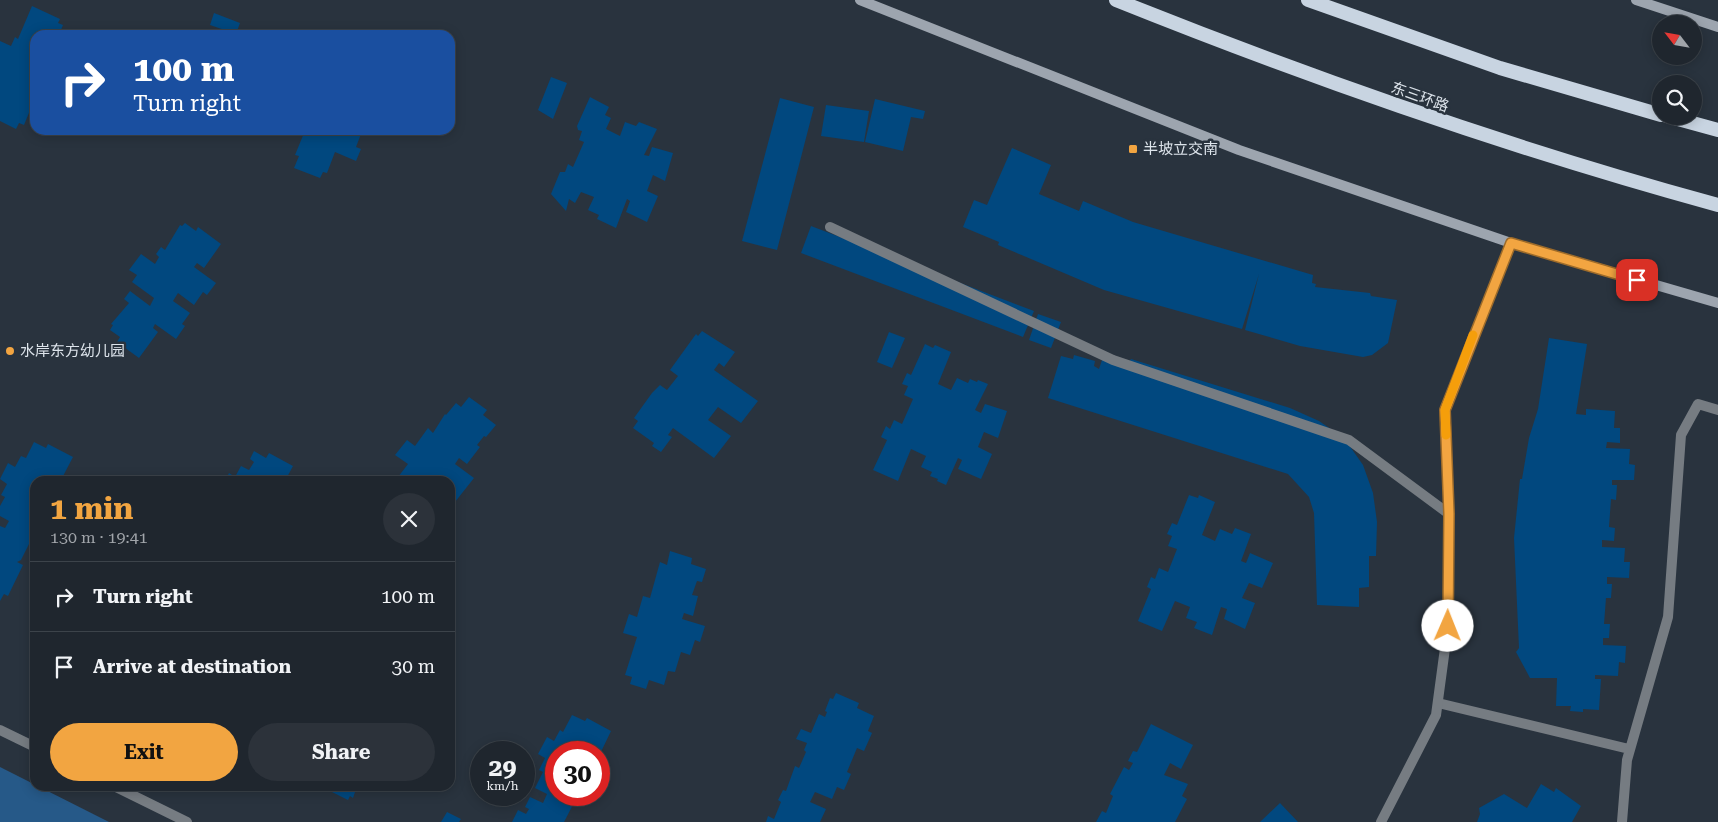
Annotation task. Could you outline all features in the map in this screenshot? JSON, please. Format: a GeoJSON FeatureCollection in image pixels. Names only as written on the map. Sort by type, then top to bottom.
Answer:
{"type":"FeatureCollection","features":[{"type":"Feature","properties":{"kind":"highway","name":"东三环路"},"geometry":{"type":"LineString","coordinates":[[1116,0],[1215,40],[1454,126],[1718,205]]}},
{"type":"Feature","properties":{"kind":"highway"},"geometry":{"type":"LineString","coordinates":[[1308,0],[1500,68],[1652,112]]}},
{"type":"Feature","properties":{"kind":"highway"},"geometry":{"type":"LineString","coordinates":[[1700,125],[1718,130]]}},
{"type":"Feature","properties":{"kind":"main road"},"geometry":{"type":"LineString","coordinates":[[860,0],[1239,150],[1511,243],[1718,303]]}},
{"type":"Feature","properties":{"kind":"main road"},"geometry":{"type":"LineString","coordinates":[[1636,0],[1718,27]]}},
{"type":"Feature","properties":{"kind":"street"},"geometry":{"type":"LineString","coordinates":[[830,227],[1113,360],[1349,440],[1449,514]]}},
{"type":"Feature","properties":{"kind":"street"},"geometry":{"type":"LineString","coordinates":[[1381,822],[1436,715],[1448,626],[1449,514],[1445,410],[1511,243]]}},
{"type":"Feature","properties":{"kind":"street"},"geometry":{"type":"LineString","coordinates":[[1622,822],[1629,749],[1668,616],[1681,435],[1698,404],[1718,410]]}},
{"type":"Feature","properties":{"kind":"street"},"geometry":{"type":"LineString","coordinates":[[1438,702],[1629,749]]}},
{"type":"Feature","properties":{"kind":"street"},"geometry":{"type":"LineString","coordinates":[[0,730],[30,745]]}},
{"type":"Feature","properties":{"kind":"street"},"geometry":{"type":"LineString","coordinates":[[124,791],[187,822]]}},
{"type":"Feature","properties":{"kind":"shaded area"},"geometry":{"type":"Polygon","coordinates":[[[0,767],[30,782],[30,791],[48,791],[109,822],[0,822],[0,767]]]}},
{"type":"Feature","properties":{"kind":"building"},"geometry":{"type":"Polygon","coordinates":[[[32,6],[60,19],[58,23],[63,25],[61,30],[30,30],[30,110],[24,125],[19,123],[16,129],[0,121],[0,41],[11,46],[15,37],[18,39],[32,6]]]}},
{"type":"Feature","properties":{"kind":"building"},"geometry":{"type":"Polygon","coordinates":[[[214,13],[240,23],[237,30],[224,30],[210,25],[214,13]]]}},
{"type":"Feature","properties":{"kind":"building"},"geometry":{"type":"Polygon","coordinates":[[[551,77],[567,83],[553,119],[538,110],[551,77]]]}},
{"type":"Feature","properties":{"kind":"building"},"geometry":{"type":"Polygon","coordinates":[[[590,97],[609,107],[605,115],[611,118],[606,129],[620,136],[625,122],[636,126],[639,122],[657,129],[644,155],[649,156],[652,147],[673,153],[665,181],[653,175],[647,191],[658,196],[647,222],[626,212],[630,201],[627,199],[616,228],[597,219],[599,215],[588,210],[594,197],[581,192],[575,203],[569,199],[566,211],[551,194],[560,172],[565,172],[568,164],[573,167],[584,142],[579,140],[582,131],[578,130],[577,126],[590,97]]]}},
{"type":"Feature","properties":{"kind":"building"},"geometry":{"type":"Polygon","coordinates":[[[780,98],[814,107],[777,250],[742,241],[780,98]]]}},
{"type":"Feature","properties":{"kind":"building"},"geometry":{"type":"Polygon","coordinates":[[[875,99],[925,111],[923,119],[911,117],[903,151],[865,142],[875,99]]]}},
{"type":"Feature","properties":{"kind":"building"},"geometry":{"type":"Polygon","coordinates":[[[826,105],[869,111],[864,142],[821,136],[826,105]]]}},
{"type":"Feature","properties":{"kind":"building"},"geometry":{"type":"Polygon","coordinates":[[[303,135],[361,135],[356,147],[361,149],[356,161],[335,152],[327,173],[323,172],[320,178],[294,168],[299,156],[295,155],[303,135]]]}},
{"type":"Feature","properties":{"kind":"building"},"geometry":{"type":"Polygon","coordinates":[[[1012,148],[1051,165],[1039,194],[1079,211],[1083,201],[1133,222],[1313,275],[1312,283],[1316,284],[1315,287],[1370,293],[1371,296],[1397,300],[1388,343],[1372,355],[1363,357],[1300,346],[1245,330],[1259,274],[1242,329],[1104,290],[998,245],[999,242],[963,227],[974,200],[987,205],[1012,148]]]}},
{"type":"Feature","properties":{"kind":"building"},"geometry":{"type":"Polygon","coordinates":[[[185,223],[196,231],[198,227],[221,244],[204,268],[197,263],[194,267],[216,283],[207,295],[203,292],[194,305],[178,293],[173,301],[190,313],[182,324],[185,326],[176,339],[155,324],[153,328],[158,332],[139,358],[117,342],[120,337],[110,330],[113,325],[111,324],[129,303],[124,299],[130,291],[150,306],[154,298],[132,282],[137,275],[129,270],[141,254],[155,264],[159,257],[156,254],[161,247],[165,250],[180,225],[182,226],[185,223]]]}},
{"type":"Feature","properties":{"kind":"building"},"geometry":{"type":"Polygon","coordinates":[[[811,226],[1034,311],[1023,337],[801,253],[811,226]]]}},
{"type":"Feature","properties":{"kind":"building"},"geometry":{"type":"Polygon","coordinates":[[[1038,314],[1061,322],[1051,348],[1029,340],[1038,314]]]}},
{"type":"Feature","properties":{"kind":"building"},"geometry":{"type":"Polygon","coordinates":[[[702,331],[735,352],[724,367],[719,363],[714,370],[758,401],[741,423],[718,407],[708,420],[731,436],[714,458],[673,428],[668,435],[672,437],[661,452],[652,446],[654,443],[633,428],[638,421],[634,418],[660,385],[667,390],[678,376],[670,370],[696,334],[698,336],[702,331]]]}},
{"type":"Feature","properties":{"kind":"building"},"geometry":{"type":"Polygon","coordinates":[[[889,332],[905,338],[892,368],[877,362],[889,332]]]}},
{"type":"Feature","properties":{"kind":"building"},"geometry":{"type":"Polygon","coordinates":[[[1549,338],[1587,344],[1576,414],[1586,415],[1586,409],[1615,411],[1614,428],[1620,428],[1620,443],[1607,442],[1606,448],[1630,449],[1629,464],[1635,465],[1634,480],[1612,480],[1612,485],[1617,485],[1616,500],[1611,499],[1609,527],[1615,528],[1614,541],[1602,540],[1602,547],[1625,548],[1624,562],[1630,562],[1629,578],[1607,577],[1607,584],[1612,584],[1611,598],[1606,598],[1604,624],[1610,624],[1609,638],[1603,638],[1603,645],[1626,646],[1625,663],[1619,662],[1618,676],[1595,675],[1595,679],[1601,679],[1599,710],[1583,709],[1583,712],[1570,711],[1571,706],[1556,706],[1557,678],[1530,678],[1516,652],[1519,648],[1514,538],[1520,479],[1522,479],[1529,438],[1538,409],[1549,338]]]}},
{"type":"Feature","properties":{"kind":"building"},"geometry":{"type":"Polygon","coordinates":[[[925,344],[933,348],[935,345],[951,352],[938,384],[951,390],[957,378],[968,383],[970,379],[977,382],[978,380],[988,384],[975,410],[981,413],[985,404],[1007,411],[998,438],[984,432],[978,447],[992,454],[981,479],[958,469],[962,460],[958,458],[946,485],[930,476],[932,472],[921,467],[926,456],[911,449],[898,481],[873,470],[887,440],[881,437],[886,426],[890,429],[894,420],[902,424],[913,399],[904,395],[908,386],[902,384],[907,373],[911,375],[925,344]]]}},
{"type":"Feature","properties":{"kind":"building"},"geometry":{"type":"Polygon","coordinates":[[[1104,354],[1129,362],[1131,359],[1290,408],[1319,421],[1344,438],[1363,465],[1373,493],[1377,522],[1376,556],[1369,556],[1369,587],[1359,588],[1359,607],[1317,605],[1314,513],[1309,497],[1288,474],[1048,398],[1061,356],[1073,359],[1074,355],[1095,361],[1094,366],[1099,369],[1104,354]]]}},
{"type":"Feature","properties":{"kind":"building"},"geometry":{"type":"Polygon","coordinates":[[[469,397],[487,410],[483,415],[496,425],[477,445],[480,447],[467,464],[459,458],[455,464],[474,478],[455,502],[455,476],[399,476],[408,464],[395,455],[407,440],[415,446],[428,428],[433,433],[445,414],[456,403],[461,407],[469,397]]]}},
{"type":"Feature","properties":{"kind":"building"},"geometry":{"type":"Polygon","coordinates":[[[34,442],[46,448],[48,444],[73,457],[63,476],[30,476],[30,542],[21,560],[17,562],[23,565],[8,596],[4,594],[0,601],[0,526],[5,528],[9,521],[0,516],[0,506],[5,497],[1,495],[7,484],[0,479],[8,463],[15,467],[21,456],[26,458],[34,442]]]}},
{"type":"Feature","properties":{"kind":"building"},"geometry":{"type":"Polygon","coordinates":[[[254,451],[266,458],[269,453],[293,466],[288,476],[236,476],[241,466],[249,470],[254,462],[250,459],[254,451]]]}},
{"type":"Feature","properties":{"kind":"building"},"geometry":{"type":"Polygon","coordinates":[[[1189,495],[1198,498],[1199,495],[1215,502],[1202,535],[1215,541],[1220,529],[1232,534],[1235,528],[1251,534],[1241,561],[1246,563],[1250,553],[1273,563],[1262,588],[1249,583],[1242,598],[1255,603],[1245,629],[1224,619],[1227,609],[1221,607],[1212,635],[1194,628],[1197,622],[1186,618],[1190,607],[1175,601],[1162,631],[1138,621],[1151,589],[1147,587],[1151,577],[1155,579],[1159,568],[1168,572],[1177,549],[1168,546],[1172,536],[1167,534],[1172,523],[1177,525],[1189,495]]]}},
{"type":"Feature","properties":{"kind":"building"},"geometry":{"type":"Polygon","coordinates":[[[670,551],[692,558],[691,564],[706,569],[702,582],[697,581],[692,595],[698,596],[693,616],[684,613],[682,619],[705,626],[700,642],[695,640],[690,655],[681,652],[675,672],[668,671],[664,685],[649,680],[646,689],[630,684],[632,677],[625,675],[637,637],[623,633],[629,614],[637,617],[643,596],[650,598],[660,562],[667,565],[670,551]]]}},
{"type":"Feature","properties":{"kind":"building"},"geometry":{"type":"Polygon","coordinates":[[[836,693],[859,703],[857,708],[874,716],[868,731],[872,733],[864,751],[857,748],[847,772],[851,774],[844,790],[837,787],[832,799],[815,792],[810,802],[826,809],[820,822],[766,822],[768,816],[774,819],[781,802],[778,800],[783,790],[786,791],[795,766],[799,768],[806,752],[804,750],[807,743],[796,739],[801,729],[811,733],[819,714],[825,717],[827,712],[825,711],[830,698],[833,699],[836,693]]]}},
{"type":"Feature","properties":{"kind":"building"},"geometry":{"type":"Polygon","coordinates":[[[572,715],[585,721],[587,718],[611,731],[606,741],[554,741],[560,730],[563,732],[572,715]]]}},
{"type":"Feature","properties":{"kind":"building"},"geometry":{"type":"Polygon","coordinates":[[[1151,724],[1193,745],[1181,769],[1170,763],[1164,775],[1188,784],[1182,796],[1187,799],[1175,822],[1096,822],[1102,811],[1106,813],[1113,796],[1110,794],[1124,767],[1129,770],[1133,763],[1128,761],[1133,751],[1137,752],[1151,724]]]}},
{"type":"Feature","properties":{"kind":"building"},"geometry":{"type":"Polygon","coordinates":[[[547,737],[554,741],[545,741],[545,758],[538,754],[547,737]]]}},
{"type":"Feature","properties":{"kind":"building"},"geometry":{"type":"Polygon","coordinates":[[[545,758],[545,793],[535,788],[543,772],[539,770],[545,758]]]}},
{"type":"Feature","properties":{"kind":"building"},"geometry":{"type":"Polygon","coordinates":[[[1541,784],[1554,792],[1556,788],[1581,806],[1572,822],[1477,822],[1480,814],[1479,808],[1504,794],[1527,808],[1541,784]]]}},
{"type":"Feature","properties":{"kind":"building"},"geometry":{"type":"Polygon","coordinates":[[[330,791],[355,791],[353,798],[350,796],[348,800],[330,791]]]}},
{"type":"Feature","properties":{"kind":"building"},"geometry":{"type":"Polygon","coordinates":[[[545,798],[545,806],[572,806],[564,822],[512,822],[518,810],[526,814],[529,809],[526,806],[535,806],[535,799],[543,803],[545,798]]]}},
{"type":"Feature","properties":{"kind":"building"},"geometry":{"type":"Polygon","coordinates":[[[1280,803],[1298,822],[1260,822],[1280,803]]]}},
{"type":"Feature","properties":{"kind":"building"},"geometry":{"type":"Polygon","coordinates":[[[447,812],[461,819],[459,822],[441,822],[447,812]]]}},
{"type":"Feature","properties":{"kind":"slow traffic"},"geometry":{"type":"LineString","coordinates":[[1446,435],[1445,410],[1473,335]]}},
{"type":"Feature","properties":{"kind":"place","name":"半坡立交南"},"geometry":{"type":"Point","coordinates":[1133,149]}},
{"type":"Feature","properties":{"kind":"place","name":"水岸东方幼儿园"},"geometry":{"type":"Point","coordinates":[10,351]}},
{"type":"Feature","properties":{"kind":"route"},"geometry":{"type":"LineString","coordinates":[[1448,626],[1449,514],[1445,410],[1478,320],[1511,243],[1637,280]]}}]}
